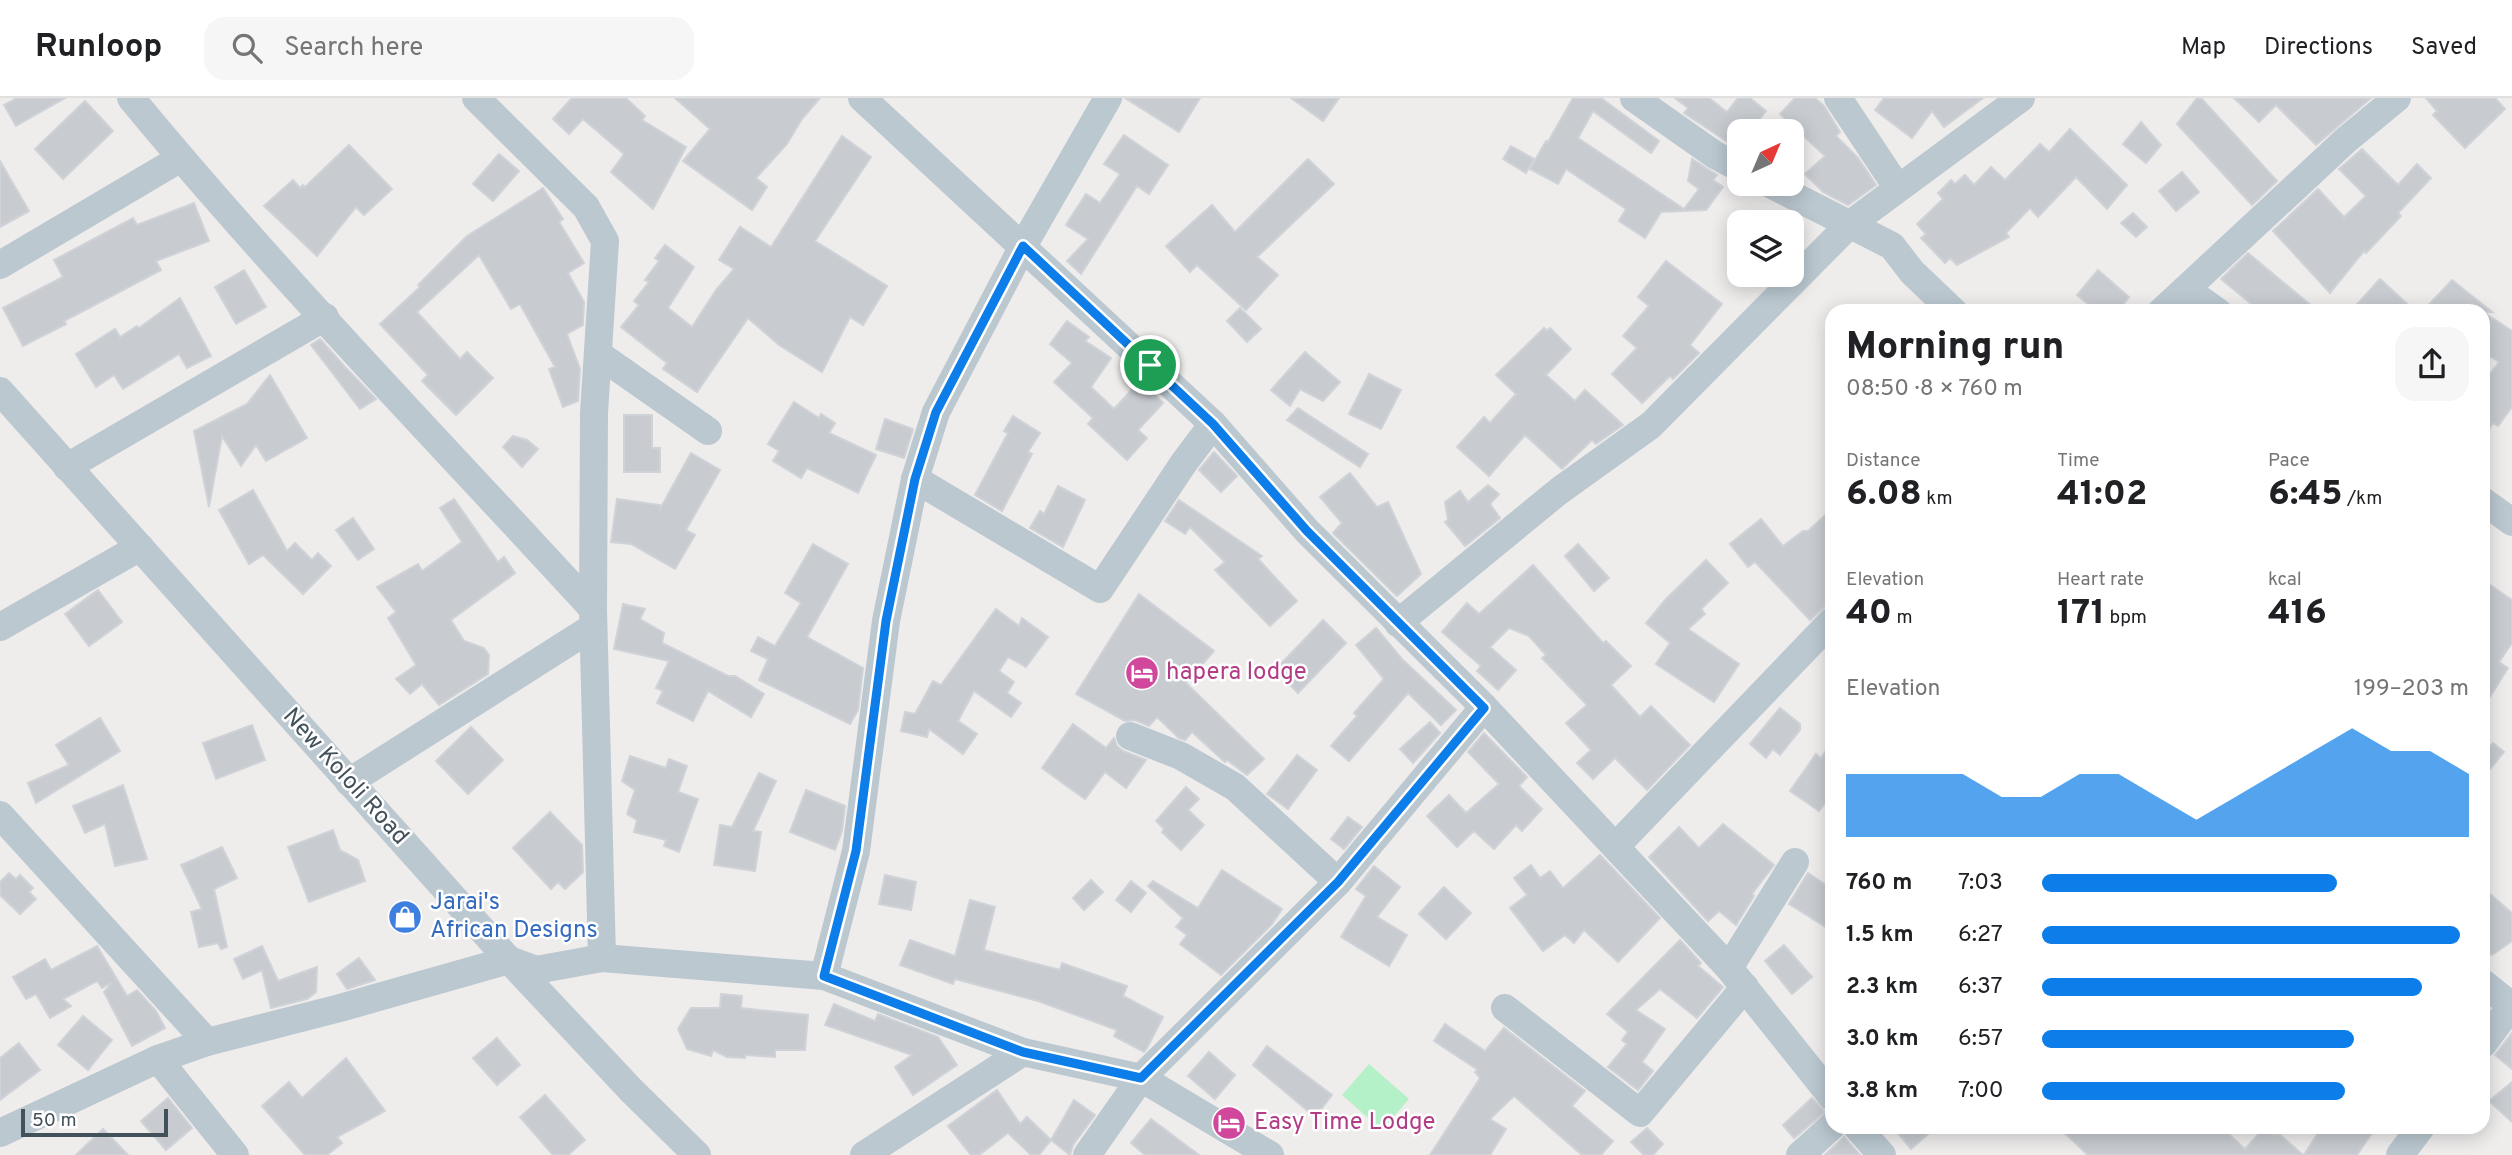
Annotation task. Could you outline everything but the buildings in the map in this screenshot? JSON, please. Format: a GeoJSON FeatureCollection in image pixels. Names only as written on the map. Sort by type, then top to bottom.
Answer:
{"type":"FeatureCollection","features":[{"type":"Feature","properties":{"kind":"street"},"geometry":{"type":"LineString","coordinates":[[131,98],[181,158],[593,618]]}},
{"type":"Feature","properties":{"kind":"street"},"geometry":{"type":"LineString","coordinates":[[476,98],[586,207],[606,241],[594,413],[593,618],[602,958]]}},
{"type":"Feature","properties":{"kind":"street"},"geometry":{"type":"LineString","coordinates":[[862,98],[1213,424],[1307,531],[1484,708],[1737,977],[1825,1088]]}},
{"type":"Feature","properties":{"kind":"street"},"geometry":{"type":"LineString","coordinates":[[824,976],[856,851],[886,621],[915,479],[936,412],[1023,246],[1108,98]]}},
{"type":"Feature","properties":{"kind":"street"},"geometry":{"type":"LineString","coordinates":[[1634,98],[1727,161]]}},
{"type":"Feature","properties":{"kind":"street"},"geometry":{"type":"LineString","coordinates":[[1838,98],[1897,187]]}},
{"type":"Feature","properties":{"kind":"street"},"geometry":{"type":"LineString","coordinates":[[1398,623],[1559,491],[1651,425],[1849,225],[2021,98]]}},
{"type":"Feature","properties":{"kind":"street"},"geometry":{"type":"LineString","coordinates":[[2170,304],[2346,140],[2397,98]]}},
{"type":"Feature","properties":{"kind":"street"},"geometry":{"type":"LineString","coordinates":[[0,265],[181,158]]}},
{"type":"Feature","properties":{"kind":"street"},"geometry":{"type":"LineString","coordinates":[[1793,196],[1892,246],[1912,272],[1946,304]]}},
{"type":"Feature","properties":{"kind":"street"},"geometry":{"type":"LineString","coordinates":[[2186,289],[2207,304]]}},
{"type":"Feature","properties":{"kind":"street"},"geometry":{"type":"LineString","coordinates":[[67,467],[324,317]]}},
{"type":"Feature","properties":{"kind":"street"},"geometry":{"type":"LineString","coordinates":[[598,354],[708,431]]}},
{"type":"Feature","properties":{"kind":"street","name":"New Kololi Road"},"geometry":{"type":"LineString","coordinates":[[0,391],[509,960],[631,1090],[697,1155]]}},
{"type":"Feature","properties":{"kind":"street"},"geometry":{"type":"LineString","coordinates":[[915,479],[1100,589],[1183,464],[1213,424]]}},
{"type":"Feature","properties":{"kind":"street"},"geometry":{"type":"LineString","coordinates":[[2490,506],[2512,522]]}},
{"type":"Feature","properties":{"kind":"street"},"geometry":{"type":"LineString","coordinates":[[0,627],[139,547]]}},
{"type":"Feature","properties":{"kind":"street"},"geometry":{"type":"LineString","coordinates":[[349,782],[593,618]]}},
{"type":"Feature","properties":{"kind":"street"},"geometry":{"type":"LineString","coordinates":[[1616,846],[1825,628]]}},
{"type":"Feature","properties":{"kind":"street"},"geometry":{"type":"LineString","coordinates":[[1087,1155],[1141,1078],[1338,882],[1484,708]]}},
{"type":"Feature","properties":{"kind":"street"},"geometry":{"type":"LineString","coordinates":[[1130,736],[1181,756],[1236,787],[1338,882]]}},
{"type":"Feature","properties":{"kind":"street"},"geometry":{"type":"LineString","coordinates":[[0,815],[207,1042]]}},
{"type":"Feature","properties":{"kind":"street"},"geometry":{"type":"LineString","coordinates":[[1505,1008],[1640,1113],[1737,977],[1795,862]]}},
{"type":"Feature","properties":{"kind":"street"},"geometry":{"type":"LineString","coordinates":[[0,1133],[158,1059],[207,1042],[340,1009],[509,960],[536,970],[602,958],[824,976],[1023,1052],[1141,1078],[1270,1155]]}},
{"type":"Feature","properties":{"kind":"street"},"geometry":{"type":"LineString","coordinates":[[2490,989],[2512,1006],[2490,1035]]}},
{"type":"Feature","properties":{"kind":"street"},"geometry":{"type":"LineString","coordinates":[[864,1155],[1023,1052]]}},
{"type":"Feature","properties":{"kind":"street"},"geometry":{"type":"LineString","coordinates":[[158,1059],[235,1155]]}},
{"type":"Feature","properties":{"kind":"street"},"geometry":{"type":"LineString","coordinates":[[1800,1155],[1825,1132]]}},
{"type":"Feature","properties":{"kind":"street"},"geometry":{"type":"LineString","coordinates":[[1863,1134],[1882,1155]]}},
{"type":"Feature","properties":{"kind":"street"},"geometry":{"type":"LineString","coordinates":[[2400,1155],[2416,1134]]}},
{"type":"Feature","properties":{"kind":"green space"},"geometry":{"type":"Polygon","coordinates":[[[1369,1064],[1409,1099],[1382,1130],[1342,1095],[1369,1064]]]}},
{"type":"Feature","properties":{"kind":"place","name":"hapera lodge"},"geometry":{"type":"Point","coordinates":[1142,673]}},
{"type":"Feature","properties":{"kind":"place","name":"Jarai's African Designs"},"geometry":{"type":"Point","coordinates":[405,917]}},
{"type":"Feature","properties":{"kind":"place","name":"Easy Time Lodge"},"geometry":{"type":"Point","coordinates":[1229,1123]}},
{"type":"Feature","properties":{"kind":"route"},"geometry":{"type":"LineString","coordinates":[[1023,246],[1150,365],[1213,424],[1307,531],[1484,708],[1338,882],[1141,1078],[1023,1052],[824,976],[856,851],[886,621],[915,479],[936,412],[1023,246]]}}]}
